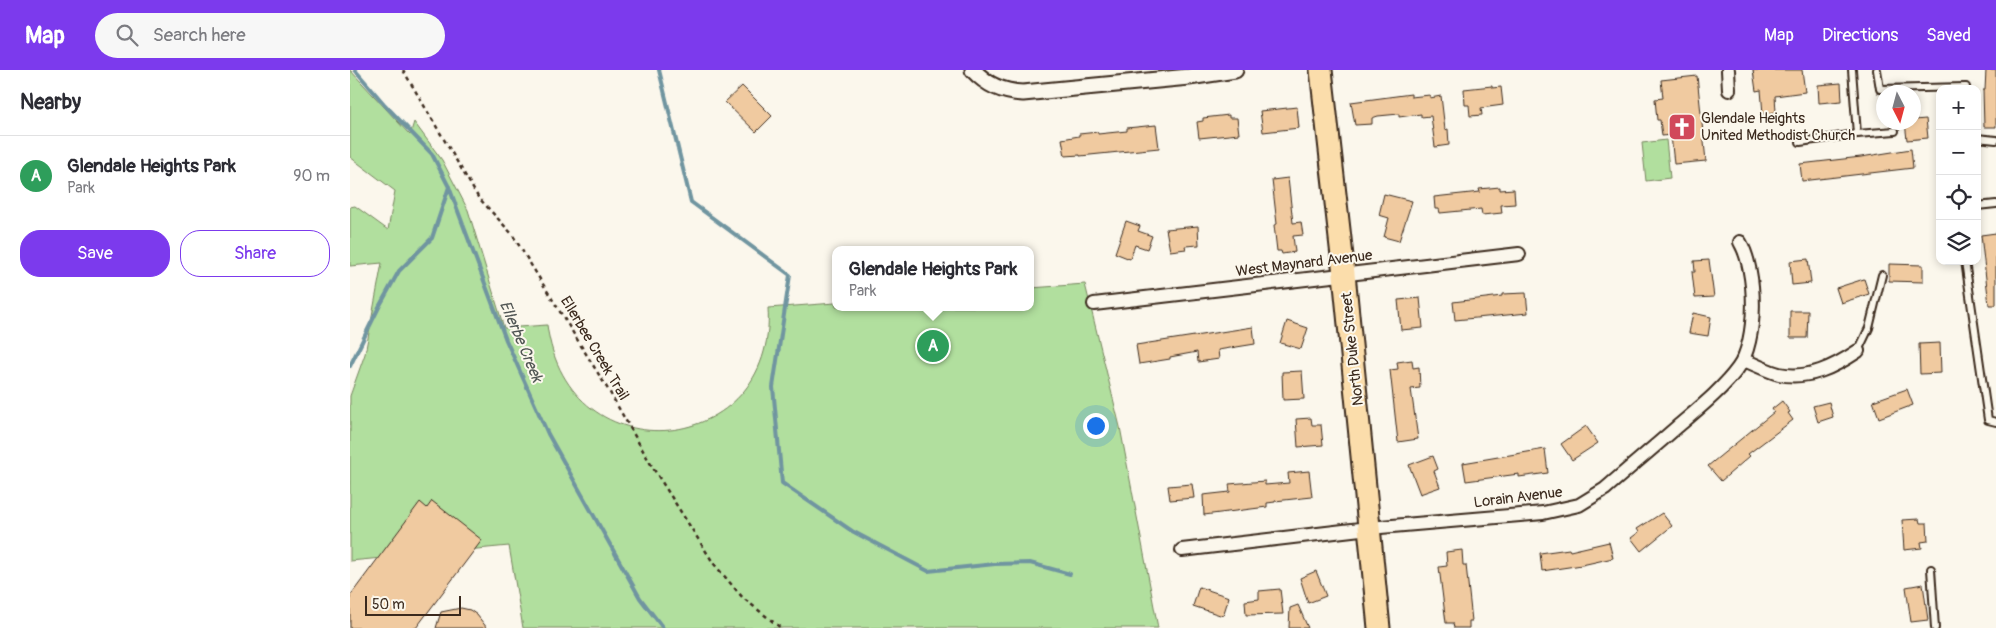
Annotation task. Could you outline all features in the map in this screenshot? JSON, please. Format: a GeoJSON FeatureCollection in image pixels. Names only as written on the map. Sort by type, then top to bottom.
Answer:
{"type":"FeatureCollection","features":[{"type":"Feature","properties":{"kind":"highway","name":"North Duke Street"},"geometry":{"type":"LineString","coordinates":[[1321,70],[1344,274],[1379,628]]}},
{"type":"Feature","properties":{"kind":"street"},"geometry":{"type":"LineString","coordinates":[[973,70],[984,81],[1000,90],[1023,93],[1235,70]]}},
{"type":"Feature","properties":{"kind":"street"},"geometry":{"type":"LineString","coordinates":[[1728,70],[1730,90]]}},
{"type":"Feature","properties":{"kind":"street","name":"Lorain Avenue"},"geometry":{"type":"LineString","coordinates":[[1182,550],[1369,528],[1543,513],[1579,505],[1604,489],[1694,413],[1717,391],[1743,360],[1747,349],[1753,295],[1750,268],[1740,242]]}},
{"type":"Feature","properties":{"kind":"street","name":"West Maynard Avenue"},"geometry":{"type":"LineString","coordinates":[[1094,304],[1519,254]]}},
{"type":"Feature","properties":{"kind":"street"},"geometry":{"type":"LineString","coordinates":[[1743,360],[1780,374],[1810,374],[1820,372],[1858,351]]}},
{"type":"Feature","properties":{"kind":"lane"},"geometry":{"type":"LineString","coordinates":[[1852,70],[1857,134]]}},
{"type":"Feature","properties":{"kind":"lane"},"geometry":{"type":"LineString","coordinates":[[1877,70],[1880,89],[1936,87]]}},
{"type":"Feature","properties":{"kind":"lane"},"geometry":{"type":"LineString","coordinates":[[1800,142],[1895,131]]}},
{"type":"Feature","properties":{"kind":"lane"},"geometry":{"type":"LineString","coordinates":[[1981,138],[1996,140]]}},
{"type":"Feature","properties":{"kind":"lane"},"geometry":{"type":"LineString","coordinates":[[1981,206],[1996,204]]}},
{"type":"Feature","properties":{"kind":"lane"},"geometry":{"type":"LineString","coordinates":[[1966,265],[1986,410],[1988,420],[1996,422]]}},
{"type":"Feature","properties":{"kind":"lane"},"geometry":{"type":"LineString","coordinates":[[1858,351],[1869,328],[1882,275]]}},
{"type":"Feature","properties":{"kind":"lane"},"geometry":{"type":"LineString","coordinates":[[1931,569],[1936,628]]}},
{"type":"Feature","properties":{"kind":"path","name":"Ellerbee Creek Trail"},"geometry":{"type":"LineString","coordinates":[[403,70],[478,197],[512,234],[609,391],[653,468],[714,564],[743,598],[780,628]]}},
{"type":"Feature","properties":{"kind":"green space"},"geometry":{"type":"Polygon","coordinates":[[[350,70],[410,135],[414,122],[442,160],[468,210],[504,328],[547,325],[563,375],[592,409],[629,427],[669,430],[708,419],[741,395],[762,358],[768,308],[832,303],[832,311],[1034,311],[1034,288],[1085,284],[1120,427],[1158,628],[523,628],[509,546],[350,561],[350,396],[365,354],[382,263],[350,266],[350,207],[355,206],[388,230],[395,191],[350,157],[350,70]]]}},
{"type":"Feature","properties":{"kind":"green space"},"geometry":{"type":"Polygon","coordinates":[[[1666,140],[1670,178],[1646,181],[1642,143],[1666,140]]]}},
{"type":"Feature","properties":{"kind":"building"},"geometry":{"type":"Polygon","coordinates":[[[1753,70],[1802,70],[1805,92],[1775,96],[1776,112],[1763,114],[1761,90],[1756,91],[1753,70]]]}},
{"type":"Feature","properties":{"kind":"building"},"geometry":{"type":"Polygon","coordinates":[[[1986,70],[1996,70],[1996,127],[1984,127],[1983,90],[1985,90],[1986,70]]]}},
{"type":"Feature","properties":{"kind":"building","name":"Glendale Heights United Methodist Church"},"geometry":{"type":"Polygon","coordinates":[[[1697,76],[1706,161],[1674,164],[1671,135],[1662,136],[1660,120],[1657,120],[1655,99],[1663,98],[1661,80],[1697,76]]]}},
{"type":"Feature","properties":{"kind":"building"},"geometry":{"type":"Polygon","coordinates":[[[1841,83],[1842,101],[1819,103],[1818,85],[1841,83]]]}},
{"type":"Feature","properties":{"kind":"building"},"geometry":{"type":"Polygon","coordinates":[[[742,86],[772,116],[756,132],[725,102],[742,86]]]}},
{"type":"Feature","properties":{"kind":"building"},"geometry":{"type":"Polygon","coordinates":[[[1492,86],[1492,88],[1501,87],[1503,105],[1481,108],[1482,115],[1470,116],[1469,105],[1465,105],[1464,89],[1492,86]]]}},
{"type":"Feature","properties":{"kind":"building"},"geometry":{"type":"Polygon","coordinates":[[[1411,94],[1411,97],[1430,95],[1430,98],[1441,96],[1445,130],[1448,129],[1449,145],[1435,147],[1431,116],[1421,117],[1421,114],[1399,117],[1399,114],[1378,116],[1372,118],[1372,124],[1355,125],[1351,102],[1411,94]]]}},
{"type":"Feature","properties":{"kind":"building"},"geometry":{"type":"Polygon","coordinates":[[[1297,107],[1299,128],[1263,132],[1260,111],[1297,107]]]}},
{"type":"Feature","properties":{"kind":"building"},"geometry":{"type":"Polygon","coordinates":[[[1229,115],[1229,118],[1237,118],[1239,134],[1199,138],[1197,122],[1203,121],[1203,118],[1229,115]]]}},
{"type":"Feature","properties":{"kind":"building"},"geometry":{"type":"Polygon","coordinates":[[[1921,119],[1926,119],[1928,138],[1907,140],[1906,130],[1921,130],[1921,119]]]}},
{"type":"Feature","properties":{"kind":"building"},"geometry":{"type":"Polygon","coordinates":[[[1156,125],[1159,148],[1065,156],[1062,139],[1079,136],[1079,134],[1127,131],[1127,128],[1156,125]]]}},
{"type":"Feature","properties":{"kind":"building"},"geometry":{"type":"Polygon","coordinates":[[[1911,149],[1913,168],[1802,181],[1800,164],[1911,149]]]}},
{"type":"Feature","properties":{"kind":"building"},"geometry":{"type":"Polygon","coordinates":[[[1288,178],[1293,223],[1301,222],[1303,235],[1293,236],[1295,252],[1282,254],[1281,251],[1277,251],[1274,225],[1277,224],[1272,180],[1288,178]]]}},
{"type":"Feature","properties":{"kind":"building"},"geometry":{"type":"Polygon","coordinates":[[[1500,187],[1500,190],[1514,189],[1515,204],[1501,205],[1502,213],[1482,215],[1481,209],[1440,213],[1439,209],[1435,209],[1434,197],[1480,192],[1479,189],[1500,187]]]}},
{"type":"Feature","properties":{"kind":"building"},"geometry":{"type":"Polygon","coordinates":[[[1384,194],[1412,201],[1399,241],[1384,237],[1389,218],[1379,215],[1384,194]]]}},
{"type":"Feature","properties":{"kind":"building"},"geometry":{"type":"Polygon","coordinates":[[[1126,221],[1140,226],[1138,231],[1152,236],[1147,249],[1135,245],[1130,259],[1115,253],[1126,221]]]}},
{"type":"Feature","properties":{"kind":"building"},"geometry":{"type":"Polygon","coordinates":[[[1198,226],[1199,245],[1185,246],[1186,249],[1170,251],[1166,229],[1198,226]]]}},
{"type":"Feature","properties":{"kind":"building"},"geometry":{"type":"Polygon","coordinates":[[[1996,233],[1996,305],[1989,305],[1981,235],[1996,233]]]}},
{"type":"Feature","properties":{"kind":"building"},"geometry":{"type":"Polygon","coordinates":[[[1808,259],[1811,283],[1792,285],[1790,261],[1808,259]]]}},
{"type":"Feature","properties":{"kind":"building"},"geometry":{"type":"Polygon","coordinates":[[[1709,260],[1714,297],[1695,298],[1692,272],[1695,272],[1694,261],[1709,260]]]}},
{"type":"Feature","properties":{"kind":"building"},"geometry":{"type":"Polygon","coordinates":[[[1889,264],[1923,265],[1923,282],[1889,281],[1889,264]]]}},
{"type":"Feature","properties":{"kind":"building"},"geometry":{"type":"Polygon","coordinates":[[[1864,279],[1869,294],[1841,303],[1836,288],[1864,279]]]}},
{"type":"Feature","properties":{"kind":"building"},"geometry":{"type":"Polygon","coordinates":[[[1526,293],[1528,313],[1455,320],[1453,302],[1502,296],[1502,294],[1526,293]]]}},
{"type":"Feature","properties":{"kind":"building"},"geometry":{"type":"Polygon","coordinates":[[[1420,298],[1423,328],[1401,330],[1398,300],[1420,298]]]}},
{"type":"Feature","properties":{"kind":"building"},"geometry":{"type":"Polygon","coordinates":[[[1790,311],[1808,311],[1807,338],[1790,338],[1790,311]]]}},
{"type":"Feature","properties":{"kind":"building"},"geometry":{"type":"Polygon","coordinates":[[[1693,313],[1711,317],[1708,336],[1689,333],[1693,313]]]}},
{"type":"Feature","properties":{"kind":"building"},"geometry":{"type":"Polygon","coordinates":[[[1287,321],[1308,328],[1301,349],[1280,343],[1287,321]]]}},
{"type":"Feature","properties":{"kind":"building"},"geometry":{"type":"Polygon","coordinates":[[[1253,327],[1255,344],[1218,350],[1219,359],[1198,362],[1197,352],[1139,364],[1136,345],[1253,327]]]}},
{"type":"Feature","properties":{"kind":"building"},"geometry":{"type":"Polygon","coordinates":[[[1940,343],[1941,373],[1920,374],[1919,344],[1940,343]]]}},
{"type":"Feature","properties":{"kind":"building"},"geometry":{"type":"Polygon","coordinates":[[[1412,360],[1413,368],[1419,367],[1420,388],[1411,389],[1418,439],[1398,442],[1390,370],[1398,369],[1397,362],[1412,360]]]}},
{"type":"Feature","properties":{"kind":"building"},"geometry":{"type":"Polygon","coordinates":[[[1302,371],[1304,399],[1283,400],[1282,372],[1302,371]]]}},
{"type":"Feature","properties":{"kind":"building"},"geometry":{"type":"Polygon","coordinates":[[[1907,389],[1913,405],[1879,418],[1873,401],[1907,389]]]}},
{"type":"Feature","properties":{"kind":"building"},"geometry":{"type":"Polygon","coordinates":[[[1782,401],[1793,420],[1748,454],[1750,456],[1721,481],[1708,466],[1774,412],[1772,409],[1782,401]]]}},
{"type":"Feature","properties":{"kind":"building"},"geometry":{"type":"Polygon","coordinates":[[[1829,402],[1833,417],[1818,422],[1813,406],[1829,402]]]}},
{"type":"Feature","properties":{"kind":"building"},"geometry":{"type":"Polygon","coordinates":[[[1311,418],[1312,425],[1321,425],[1323,445],[1298,447],[1296,419],[1311,418]]]}},
{"type":"Feature","properties":{"kind":"building"},"geometry":{"type":"Polygon","coordinates":[[[1586,426],[1598,443],[1572,460],[1561,444],[1586,426]]]}},
{"type":"Feature","properties":{"kind":"building"},"geometry":{"type":"Polygon","coordinates":[[[1545,449],[1548,473],[1519,477],[1519,474],[1466,481],[1463,463],[1545,449]]]}},
{"type":"Feature","properties":{"kind":"building"},"geometry":{"type":"Polygon","coordinates":[[[1433,456],[1438,469],[1434,471],[1440,487],[1420,494],[1409,465],[1433,456]]]}},
{"type":"Feature","properties":{"kind":"building"},"geometry":{"type":"Polygon","coordinates":[[[1309,471],[1312,497],[1275,501],[1267,503],[1267,507],[1204,515],[1203,495],[1230,492],[1229,484],[1265,481],[1265,485],[1289,483],[1288,473],[1309,471]]]}},
{"type":"Feature","properties":{"kind":"building"},"geometry":{"type":"Polygon","coordinates":[[[1192,484],[1194,498],[1170,500],[1168,486],[1192,484]]]}},
{"type":"Feature","properties":{"kind":"building"},"geometry":{"type":"Polygon","coordinates":[[[432,501],[482,540],[416,628],[350,628],[350,596],[420,502],[427,508],[432,501]]]}},
{"type":"Feature","properties":{"kind":"building"},"geometry":{"type":"Polygon","coordinates":[[[1662,513],[1672,526],[1641,551],[1631,538],[1639,532],[1637,529],[1662,513]]]}},
{"type":"Feature","properties":{"kind":"building"},"geometry":{"type":"Polygon","coordinates":[[[1919,519],[1920,523],[1927,523],[1928,541],[1921,542],[1922,548],[1904,550],[1902,520],[1919,519]]]}},
{"type":"Feature","properties":{"kind":"building"},"geometry":{"type":"Polygon","coordinates":[[[1609,542],[1613,558],[1542,571],[1540,553],[1569,549],[1570,551],[1609,542]]]}},
{"type":"Feature","properties":{"kind":"building"},"geometry":{"type":"Polygon","coordinates":[[[1462,550],[1463,565],[1466,565],[1472,621],[1469,621],[1469,628],[1454,628],[1453,623],[1446,623],[1439,567],[1447,566],[1446,552],[1462,550]]]}},
{"type":"Feature","properties":{"kind":"building"},"geometry":{"type":"Polygon","coordinates":[[[1316,571],[1326,596],[1308,603],[1300,578],[1316,571]]]}},
{"type":"Feature","properties":{"kind":"building"},"geometry":{"type":"Polygon","coordinates":[[[1923,584],[1928,620],[1911,622],[1906,587],[1923,584]]]}},
{"type":"Feature","properties":{"kind":"building"},"geometry":{"type":"Polygon","coordinates":[[[1199,587],[1229,597],[1223,616],[1193,606],[1199,587]]]}},
{"type":"Feature","properties":{"kind":"building"},"geometry":{"type":"Polygon","coordinates":[[[1280,589],[1283,614],[1246,615],[1245,601],[1259,599],[1259,591],[1280,589]]]}},
{"type":"Feature","properties":{"kind":"building"},"geometry":{"type":"Polygon","coordinates":[[[1298,605],[1308,628],[1289,628],[1290,608],[1298,605]]]}},
{"type":"Feature","properties":{"kind":"building"},"geometry":{"type":"Polygon","coordinates":[[[461,608],[470,610],[477,615],[487,628],[436,628],[441,612],[461,608]]]}},
{"type":"Feature","properties":{"kind":"waterway","name":"Ellerbe Creek"},"geometry":{"type":"LineString","coordinates":[[355,70],[385,105],[432,154],[449,187],[506,340],[548,434],[640,598],[663,628]]}},
{"type":"Feature","properties":{"kind":"waterway"},"geometry":{"type":"LineString","coordinates":[[659,70],[691,202],[790,275],[773,387],[782,483],[852,531],[928,571],[995,564],[1030,563],[1070,574]]}},
{"type":"Feature","properties":{"kind":"waterway"},"geometry":{"type":"LineString","coordinates":[[350,366],[399,271],[432,238],[449,187]]}},
{"type":"Feature","properties":{"kind":"place","name":"Glendale Heights United Methodist Church"},"geometry":{"type":"Point","coordinates":[1682,127]}},
{"type":"Feature","properties":{"kind":"place","name":"Glendale Heights Park"},"geometry":{"type":"Point","coordinates":[933,346]}}]}
